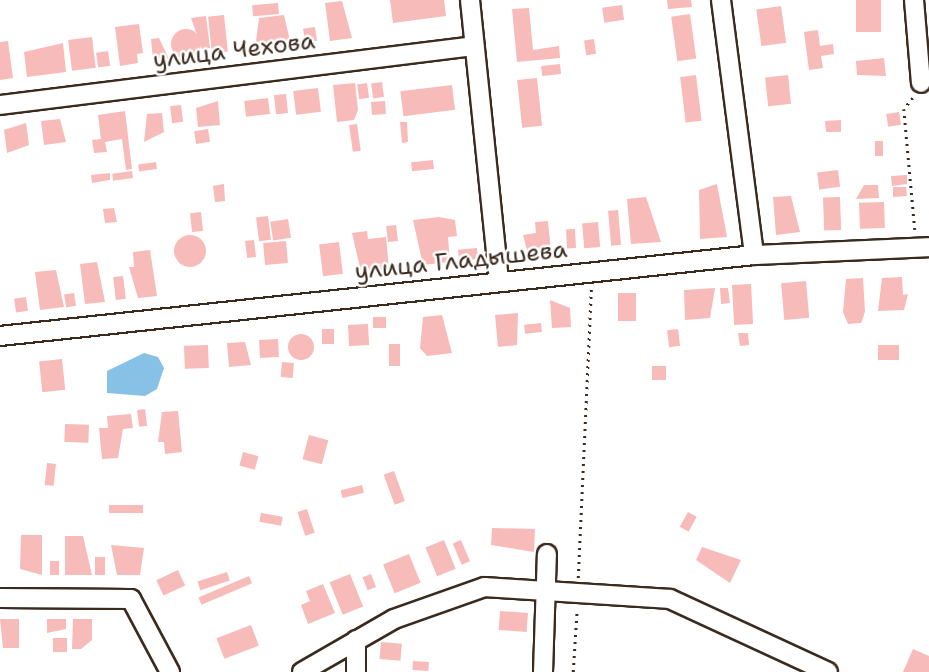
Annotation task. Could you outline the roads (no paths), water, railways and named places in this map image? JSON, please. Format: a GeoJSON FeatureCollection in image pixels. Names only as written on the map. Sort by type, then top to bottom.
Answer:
{"type":"FeatureCollection","features":[{"type":"Feature","properties":{"kind":"street"},"geometry":{"type":"LineString","coordinates":[[470,0],[499,282]]}},
{"type":"Feature","properties":{"kind":"street"},"geometry":{"type":"LineString","coordinates":[[721,0],[754,255]]}},
{"type":"Feature","properties":{"kind":"street"},"geometry":{"type":"LineString","coordinates":[[915,0],[921,83]]}},
{"type":"Feature","properties":{"kind":"street","name":"улица Чехова"},"geometry":{"type":"LineString","coordinates":[[0,105],[474,46]]}},
{"type":"Feature","properties":{"kind":"street","name":"улица Гладышева"},"geometry":{"type":"LineString","coordinates":[[0,337],[754,255],[923,247]]}},
{"type":"Feature","properties":{"kind":"street"},"geometry":{"type":"LineString","coordinates":[[543,672],[547,554]]}},
{"type":"Feature","properties":{"kind":"street"},"geometry":{"type":"LineString","coordinates":[[302,672],[394,619],[485,587],[670,599],[828,672]]}},
{"type":"Feature","properties":{"kind":"street"},"geometry":{"type":"LineString","coordinates":[[0,598],[131,599],[170,672]]}},
{"type":"Feature","properties":{"kind":"street"},"geometry":{"type":"LineString","coordinates":[[356,640],[356,672]]}},
{"type":"Feature","properties":{"kind":"water"},"geometry":{"type":"Polygon","coordinates":[[[144,353],[158,357],[164,368],[157,389],[145,396],[107,393],[107,371],[144,353]]]}}]}
